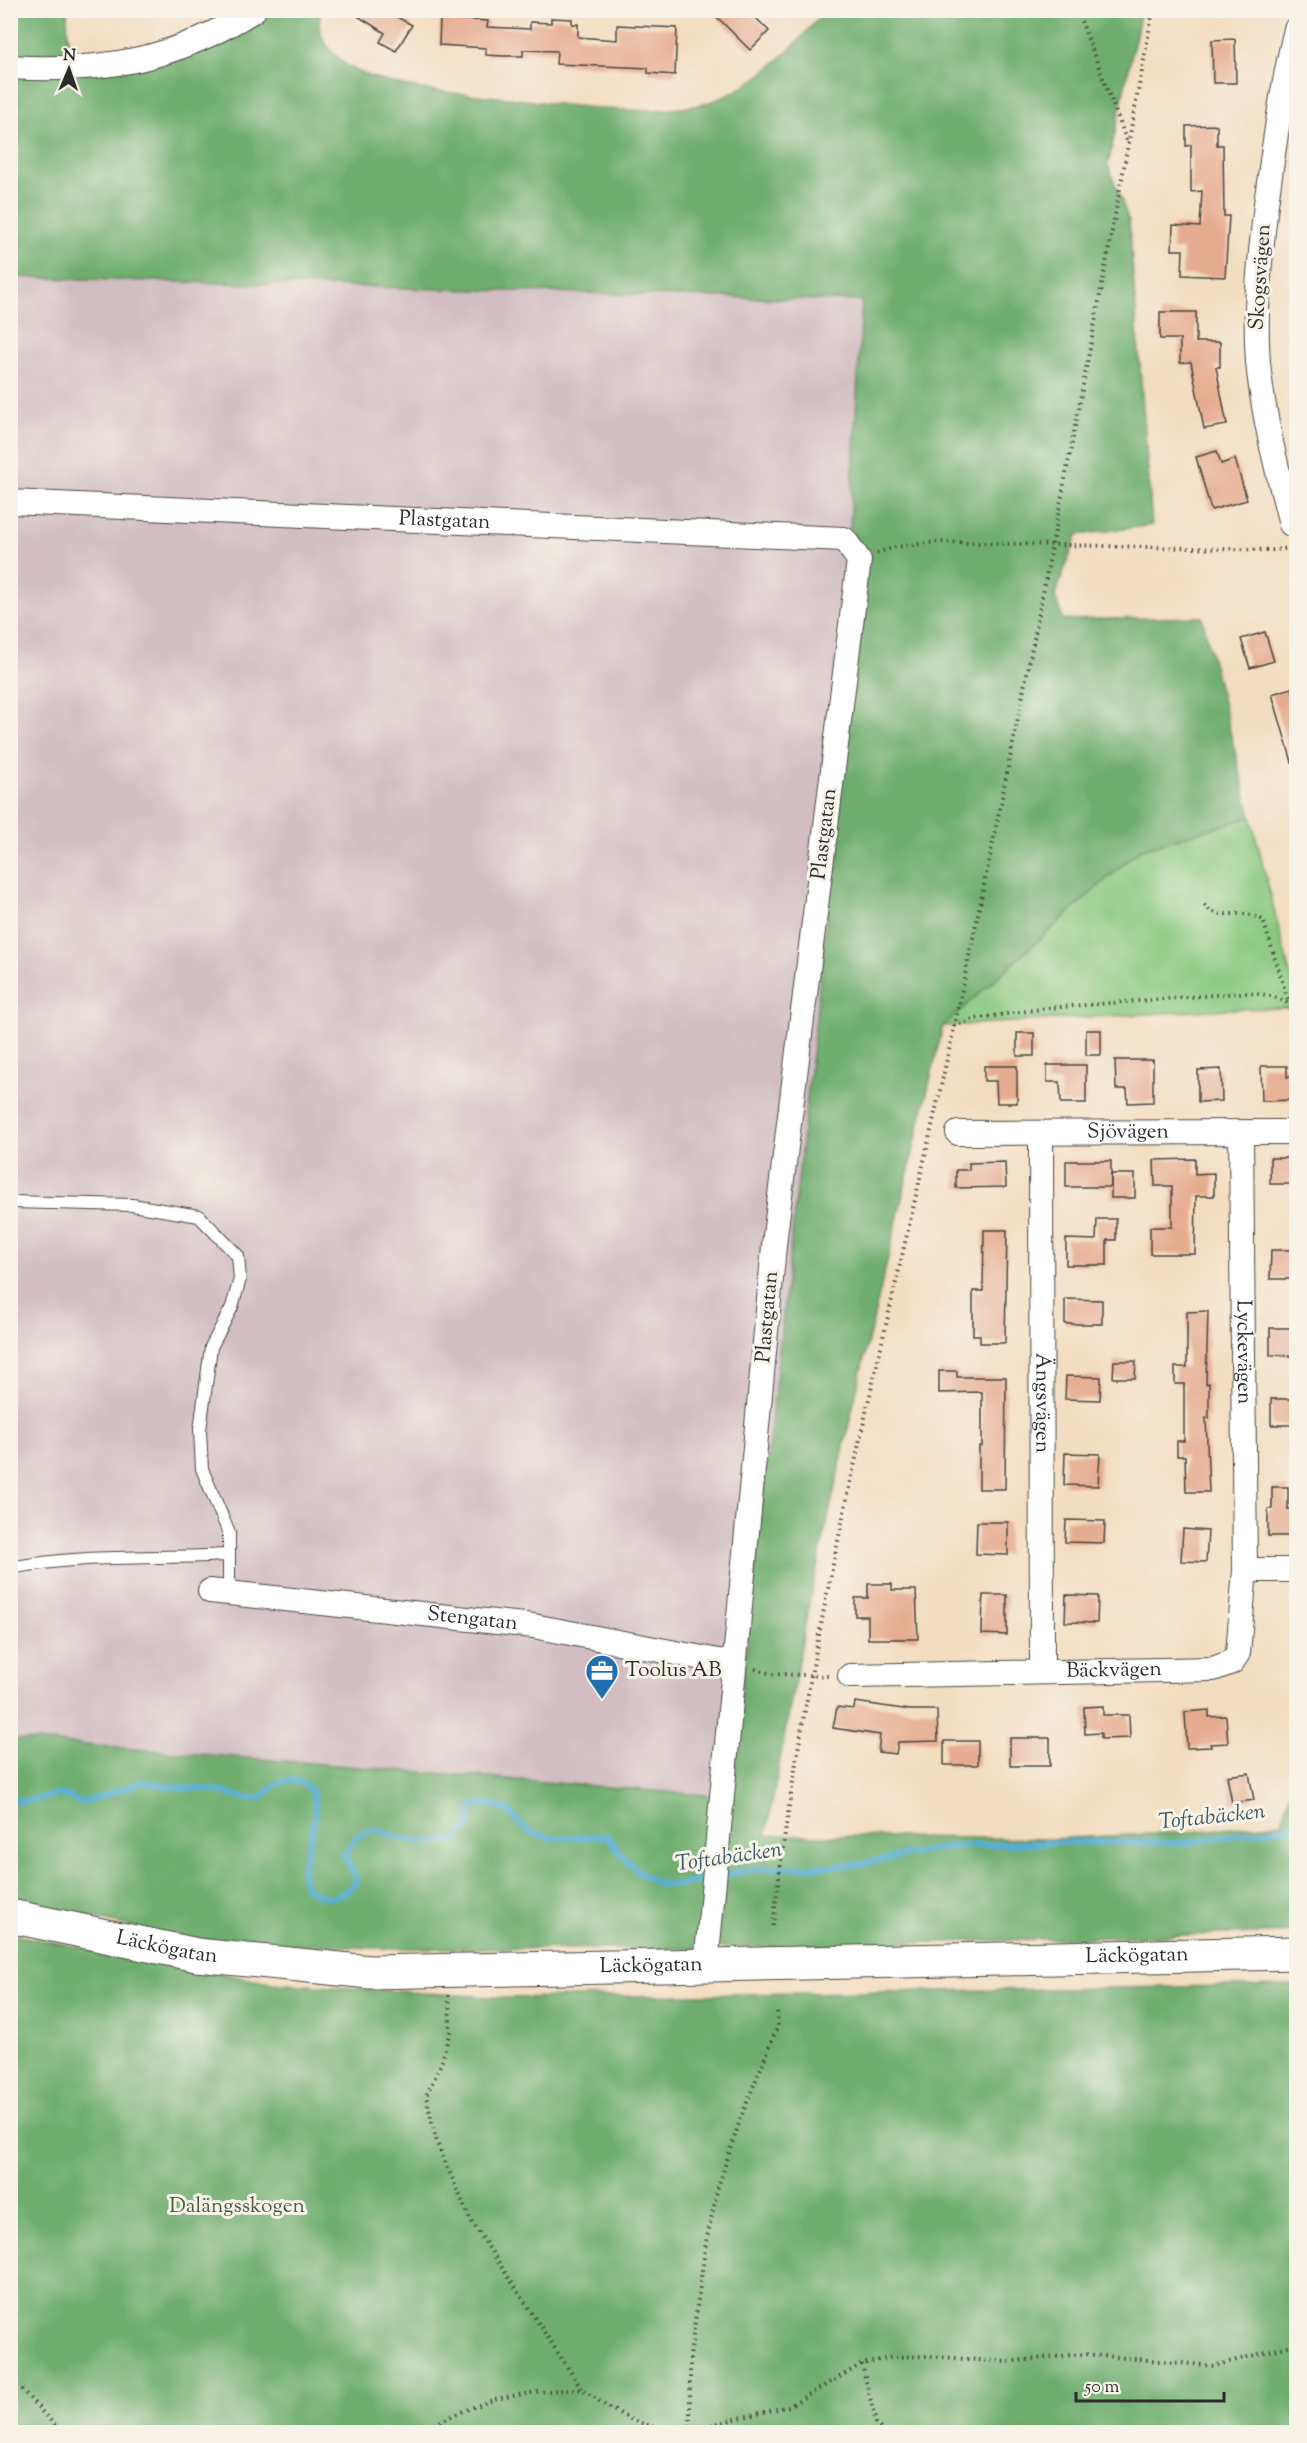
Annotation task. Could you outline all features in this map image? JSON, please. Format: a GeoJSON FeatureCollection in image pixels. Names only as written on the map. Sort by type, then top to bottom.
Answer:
{"type":"FeatureCollection","features":[{"type":"Feature","properties":{"kind":"main road","name":"Läckögatan"},"geometry":{"type":"LineString","coordinates":[[10,1916],[197,1955],[370,1972],[1296,1953]]}},
{"type":"Feature","properties":{"kind":"street"},"geometry":{"type":"LineString","coordinates":[[10,67],[74,69],[137,62],[203,37],[254,10]]}},
{"type":"Feature","properties":{"kind":"street","name":"Skogsvägen"},"geometry":{"type":"LineString","coordinates":[[1294,525],[1266,422],[1257,337],[1260,259],[1269,184],[1282,98],[1296,29]]}},
{"type":"Feature","properties":{"kind":"street","name":"Plastgatan"},"geometry":{"type":"LineString","coordinates":[[10,502],[844,539],[859,560],[775,1236],[706,1965]]}},
{"type":"Feature","properties":{"kind":"street","name":"Sjövägen"},"geometry":{"type":"LineString","coordinates":[[958,1133],[1041,1135],[1296,1132]]}},
{"type":"Feature","properties":{"kind":"street","name":"Lyckevägen"},"geometry":{"type":"LineString","coordinates":[[1241,1133],[1245,1570]]}},
{"type":"Feature","properties":{"kind":"street","name":"Ängsvägen"},"geometry":{"type":"LineString","coordinates":[[1041,1135],[1042,1671]]}},
{"type":"Feature","properties":{"kind":"street"},"geometry":{"type":"LineString","coordinates":[[1245,1570],[1296,1569]]}},
{"type":"Feature","properties":{"kind":"street","name":"Bäckvägen"},"geometry":{"type":"LineString","coordinates":[[850,1676],[1213,1669],[1225,1666],[1232,1662],[1238,1653],[1241,1641],[1245,1570]]}},
{"type":"Feature","properties":{"kind":"street","name":"Stengatan"},"geometry":{"type":"LineString","coordinates":[[220,1592],[533,1626],[734,1664]]}},
{"type":"Feature","properties":{"kind":"lane"},"geometry":{"type":"LineString","coordinates":[[10,1202],[132,1205],[199,1216],[238,1256],[240,1279],[232,1307],[211,1347],[200,1430],[202,1469],[229,1533],[229,1555],[220,1592]]}},
{"type":"Feature","properties":{"kind":"lane"},"geometry":{"type":"LineString","coordinates":[[10,1568],[43,1562],[110,1557],[179,1558],[229,1555]]}},
{"type":"Feature","properties":{"kind":"path"},"geometry":{"type":"LineString","coordinates":[[1077,10],[1128,145]]}},
{"type":"Feature","properties":{"kind":"path"},"geometry":{"type":"LineString","coordinates":[[773,1926],[782,1849],[827,1588],[954,1027],[1054,546],[1154,10]]}},
{"type":"Feature","properties":{"kind":"path"},"geometry":{"type":"LineString","coordinates":[[859,560],[895,547],[939,542],[1272,550],[1296,548]]}},
{"type":"Feature","properties":{"kind":"path"},"geometry":{"type":"LineString","coordinates":[[1204,905],[1209,912],[1216,914],[1247,914],[1263,920],[1288,1001],[1296,1010]]}},
{"type":"Feature","properties":{"kind":"path"},"geometry":{"type":"LineString","coordinates":[[954,1027],[972,1019],[1047,1008],[1240,993],[1260,993],[1288,1001]]}},
{"type":"Feature","properties":{"kind":"path"},"geometry":{"type":"LineString","coordinates":[[734,1664],[771,1674],[850,1676]]}},
{"type":"Feature","properties":{"kind":"path"},"geometry":{"type":"LineString","coordinates":[[448,1970],[450,2031],[441,2064],[426,2096],[437,2143],[470,2219],[582,2389],[606,2406],[636,2422],[670,2431],[690,2431],[789,2406],[862,2364],[892,2357],[928,2356],[1005,2362],[1083,2354],[1214,2366],[1296,2344]]}},
{"type":"Feature","properties":{"kind":"path"},"geometry":{"type":"LineString","coordinates":[[690,2431],[690,2357],[706,2242],[718,2187],[741,2116],[778,2026],[777,2009]]}},
{"type":"Feature","properties":{"kind":"path"},"geometry":{"type":"LineString","coordinates":[[862,2364],[876,2423],[884,2433]]}},
{"type":"Feature","properties":{"kind":"path"},"geometry":{"type":"LineString","coordinates":[[10,2385],[22,2390],[61,2433]]}},
{"type":"Feature","properties":{"kind":"path"},"geometry":{"type":"LineString","coordinates":[[418,2433],[458,2413],[495,2399],[536,2392],[582,2389]]}},
{"type":"Feature","properties":{"kind":"shaded area"},"geometry":{"type":"Polygon","coordinates":[[[11,277],[862,301],[850,527],[866,562],[730,1797],[11,1739],[11,277]]]}},
{"type":"Feature","properties":{"kind":"green space"},"geometry":{"type":"Polygon","coordinates":[[[322,10],[319,20],[320,30],[329,48],[353,69],[379,79],[434,91],[585,107],[640,110],[691,107],[729,94],[760,75],[774,63],[825,11],[1141,11],[1108,165],[1129,221],[1152,525],[1077,535],[1055,596],[1063,620],[1202,617],[1251,817],[1139,850],[943,1026],[857,1388],[810,1599],[766,1835],[1051,1839],[1188,1832],[1282,1823],[1296,1761],[1296,1932],[679,1949],[377,1948],[186,1940],[11,1898],[11,1739],[730,1797],[866,562],[850,528],[862,301],[11,277],[11,11],[67,11],[72,78],[241,27],[267,11],[322,10]]]}},
{"type":"Feature","properties":{"kind":"green space"},"geometry":{"type":"Polygon","coordinates":[[[1251,817],[1296,998],[1296,1008],[1230,1009],[943,1026],[1139,850],[1251,817]]]}},
{"type":"Feature","properties":{"kind":"green space","name":"Dalängsskogen"},"geometry":{"type":"Polygon","coordinates":[[[10,1934],[270,1983],[506,1998],[1296,1985],[1296,2432],[11,2432],[10,1934]]]}},
{"type":"Feature","properties":{"kind":"building"},"geometry":{"type":"Polygon","coordinates":[[[348,10],[399,10],[395,16],[412,25],[396,51],[380,42],[385,33],[348,10]]]}},
{"type":"Feature","properties":{"kind":"building"},"geometry":{"type":"Polygon","coordinates":[[[710,10],[748,10],[769,31],[750,50],[710,10]]]}},
{"type":"Feature","properties":{"kind":"building"},"geometry":{"type":"Polygon","coordinates":[[[440,18],[488,21],[487,27],[530,29],[530,22],[551,23],[551,18],[572,19],[572,24],[578,24],[578,37],[617,40],[617,25],[677,28],[675,75],[648,73],[648,68],[556,64],[557,51],[523,50],[523,56],[503,56],[486,55],[486,48],[439,45],[440,18]]]}},
{"type":"Feature","properties":{"kind":"building"},"geometry":{"type":"Polygon","coordinates":[[[1235,39],[1236,83],[1213,83],[1212,40],[1235,39]]]}},
{"type":"Feature","properties":{"kind":"building"},"geometry":{"type":"Polygon","coordinates":[[[1217,125],[1217,145],[1223,145],[1224,216],[1229,216],[1225,277],[1182,275],[1183,250],[1172,250],[1173,225],[1200,227],[1202,191],[1191,192],[1191,145],[1186,146],[1186,126],[1217,125]]]}},
{"type":"Feature","properties":{"kind":"building"},"geometry":{"type":"Polygon","coordinates":[[[1160,312],[1196,312],[1196,342],[1220,342],[1220,367],[1216,367],[1227,425],[1204,429],[1191,362],[1180,363],[1180,339],[1160,339],[1160,312]]]}},
{"type":"Feature","properties":{"kind":"building"},"geometry":{"type":"Polygon","coordinates":[[[1217,451],[1221,464],[1235,459],[1247,500],[1211,510],[1196,457],[1217,451]]]}},
{"type":"Feature","properties":{"kind":"building"},"geometry":{"type":"Polygon","coordinates":[[[1265,632],[1274,661],[1250,668],[1241,639],[1265,632]]]}},
{"type":"Feature","properties":{"kind":"building"},"geometry":{"type":"Polygon","coordinates":[[[1292,688],[1296,702],[1296,761],[1292,762],[1272,694],[1292,688]]]}},
{"type":"Feature","properties":{"kind":"building"},"geometry":{"type":"Polygon","coordinates":[[[1086,1030],[1101,1030],[1101,1055],[1086,1055],[1086,1030]]]}},
{"type":"Feature","properties":{"kind":"building"},"geometry":{"type":"Polygon","coordinates":[[[1017,1033],[1034,1033],[1034,1056],[1017,1056],[1017,1033]]]}},
{"type":"Feature","properties":{"kind":"building"},"geometry":{"type":"Polygon","coordinates":[[[1115,1060],[1153,1060],[1153,1102],[1128,1103],[1127,1089],[1116,1089],[1115,1060]]]}},
{"type":"Feature","properties":{"kind":"building"},"geometry":{"type":"Polygon","coordinates":[[[1047,1065],[1086,1065],[1086,1103],[1061,1103],[1060,1082],[1047,1082],[1047,1065]]]}},
{"type":"Feature","properties":{"kind":"building"},"geometry":{"type":"Polygon","coordinates":[[[984,1066],[1017,1066],[1017,1103],[997,1103],[996,1081],[984,1081],[984,1066]]]}},
{"type":"Feature","properties":{"kind":"building"},"geometry":{"type":"Polygon","coordinates":[[[1261,1066],[1287,1066],[1287,1077],[1296,1074],[1296,1100],[1262,1101],[1261,1066]]]}},
{"type":"Feature","properties":{"kind":"building"},"geometry":{"type":"Polygon","coordinates":[[[1221,1069],[1222,1101],[1198,1102],[1198,1070],[1221,1069]]]}},
{"type":"Feature","properties":{"kind":"building"},"geometry":{"type":"Polygon","coordinates":[[[1270,1158],[1296,1158],[1296,1184],[1270,1184],[1270,1158]]]}},
{"type":"Feature","properties":{"kind":"building"},"geometry":{"type":"Polygon","coordinates":[[[1195,1159],[1195,1174],[1214,1173],[1214,1196],[1196,1196],[1195,1254],[1150,1254],[1150,1227],[1172,1227],[1172,1186],[1155,1186],[1154,1160],[1195,1159]]]}},
{"type":"Feature","properties":{"kind":"building"},"geometry":{"type":"Polygon","coordinates":[[[1066,1161],[1111,1161],[1111,1187],[1066,1187],[1066,1161]]]}},
{"type":"Feature","properties":{"kind":"building"},"geometry":{"type":"Polygon","coordinates":[[[1005,1162],[1006,1187],[956,1188],[956,1170],[969,1170],[969,1163],[1005,1162]]]}},
{"type":"Feature","properties":{"kind":"building"},"geometry":{"type":"Polygon","coordinates":[[[1111,1174],[1135,1174],[1135,1198],[1111,1198],[1111,1174]]]}},
{"type":"Feature","properties":{"kind":"building"},"geometry":{"type":"Polygon","coordinates":[[[1097,1219],[1116,1219],[1116,1240],[1107,1240],[1107,1265],[1066,1265],[1066,1239],[1096,1240],[1097,1219]]]}},
{"type":"Feature","properties":{"kind":"building"},"geometry":{"type":"Polygon","coordinates":[[[984,1230],[1007,1230],[1005,1343],[980,1343],[980,1335],[973,1335],[973,1291],[983,1291],[984,1230]]]}},
{"type":"Feature","properties":{"kind":"building"},"geometry":{"type":"Polygon","coordinates":[[[1271,1250],[1296,1250],[1296,1279],[1270,1279],[1271,1250]]]}},
{"type":"Feature","properties":{"kind":"building"},"geometry":{"type":"Polygon","coordinates":[[[1065,1299],[1102,1300],[1102,1324],[1065,1324],[1065,1299]]]}},
{"type":"Feature","properties":{"kind":"building"},"geometry":{"type":"Polygon","coordinates":[[[1208,1311],[1206,1384],[1209,1383],[1209,1418],[1206,1418],[1209,1492],[1186,1492],[1185,1456],[1177,1456],[1177,1441],[1184,1441],[1184,1384],[1175,1384],[1175,1367],[1187,1367],[1187,1312],[1208,1311]]]}},
{"type":"Feature","properties":{"kind":"building"},"geometry":{"type":"Polygon","coordinates":[[[1270,1328],[1296,1328],[1296,1356],[1270,1355],[1270,1328]]]}},
{"type":"Feature","properties":{"kind":"building"},"geometry":{"type":"Polygon","coordinates":[[[1114,1361],[1136,1361],[1135,1378],[1113,1378],[1114,1361]]]}},
{"type":"Feature","properties":{"kind":"building"},"geometry":{"type":"Polygon","coordinates":[[[939,1371],[957,1371],[957,1377],[1006,1377],[1005,1489],[979,1489],[982,1392],[939,1393],[939,1371]]]}},
{"type":"Feature","properties":{"kind":"building"},"geometry":{"type":"Polygon","coordinates":[[[1066,1376],[1101,1377],[1100,1400],[1065,1399],[1066,1376]]]}},
{"type":"Feature","properties":{"kind":"building"},"geometry":{"type":"Polygon","coordinates":[[[1271,1399],[1296,1399],[1296,1425],[1271,1425],[1271,1399]]]}},
{"type":"Feature","properties":{"kind":"building"},"geometry":{"type":"Polygon","coordinates":[[[1065,1453],[1100,1454],[1098,1486],[1064,1485],[1065,1453]]]}},
{"type":"Feature","properties":{"kind":"building"},"geometry":{"type":"Polygon","coordinates":[[[1272,1487],[1288,1487],[1288,1509],[1296,1509],[1296,1536],[1268,1536],[1268,1509],[1272,1509],[1272,1487]]]}},
{"type":"Feature","properties":{"kind":"building"},"geometry":{"type":"Polygon","coordinates":[[[1066,1520],[1105,1521],[1104,1543],[1065,1542],[1066,1520]]]}},
{"type":"Feature","properties":{"kind":"building"},"geometry":{"type":"Polygon","coordinates":[[[977,1522],[1008,1522],[1008,1555],[976,1554],[977,1522]]]}},
{"type":"Feature","properties":{"kind":"building"},"geometry":{"type":"Polygon","coordinates":[[[1183,1529],[1208,1531],[1206,1562],[1181,1561],[1183,1529]]]}},
{"type":"Feature","properties":{"kind":"building"},"geometry":{"type":"Polygon","coordinates":[[[868,1584],[892,1584],[892,1590],[916,1590],[918,1639],[868,1639],[868,1616],[855,1616],[855,1598],[868,1598],[868,1584]]]}},
{"type":"Feature","properties":{"kind":"building"},"geometry":{"type":"Polygon","coordinates":[[[983,1595],[1007,1595],[1007,1635],[982,1634],[983,1595]]]}},
{"type":"Feature","properties":{"kind":"building"},"geometry":{"type":"Polygon","coordinates":[[[1066,1595],[1098,1596],[1097,1623],[1065,1622],[1066,1595]]]}},
{"type":"Feature","properties":{"kind":"building"},"geometry":{"type":"Polygon","coordinates":[[[855,1702],[910,1710],[937,1710],[938,1741],[898,1742],[896,1754],[878,1752],[880,1735],[833,1728],[837,1707],[854,1709],[855,1702]]]}},
{"type":"Feature","properties":{"kind":"building"},"geometry":{"type":"Polygon","coordinates":[[[1103,1706],[1103,1715],[1129,1715],[1130,1738],[1101,1739],[1101,1733],[1085,1734],[1084,1707],[1103,1706]]]}},
{"type":"Feature","properties":{"kind":"building"},"geometry":{"type":"Polygon","coordinates":[[[1209,1710],[1209,1717],[1226,1716],[1228,1743],[1210,1744],[1211,1747],[1187,1748],[1185,1712],[1209,1710]]]}},
{"type":"Feature","properties":{"kind":"building"},"geometry":{"type":"Polygon","coordinates":[[[1010,1738],[1050,1738],[1050,1766],[1010,1766],[1010,1738]]]}},
{"type":"Feature","properties":{"kind":"building"},"geometry":{"type":"Polygon","coordinates":[[[944,1741],[978,1741],[978,1765],[944,1765],[944,1741]]]}},
{"type":"Feature","properties":{"kind":"building"},"geometry":{"type":"Polygon","coordinates":[[[1249,1773],[1254,1800],[1232,1803],[1227,1776],[1249,1773]]]}},
{"type":"Feature","properties":{"kind":"waterway","name":"Toftabäcken"},"geometry":{"type":"LineString","coordinates":[[10,1796],[21,1802],[61,1794],[82,1803],[142,1782],[215,1790],[243,1798],[261,1798],[280,1782],[296,1781],[307,1786],[313,1795],[315,1807],[304,1861],[303,1878],[307,1889],[328,1897],[345,1892],[357,1881],[344,1855],[358,1835],[376,1829],[397,1838],[425,1842],[455,1840],[468,1828],[473,1805],[489,1804],[508,1811],[527,1831],[551,1838],[607,1836],[627,1862],[654,1882],[675,1885],[708,1879]]}},
{"type":"Feature","properties":{"kind":"waterway","name":"Toftabäcken"},"geometry":{"type":"LineString","coordinates":[[721,1876],[757,1869],[854,1865],[954,1846],[1073,1842],[1183,1843],[1296,1826]]}},
{"type":"Feature","properties":{"kind":"place","name":"Toolus AB"},"geometry":{"type":"Point","coordinates":[602,1700]}}]}
